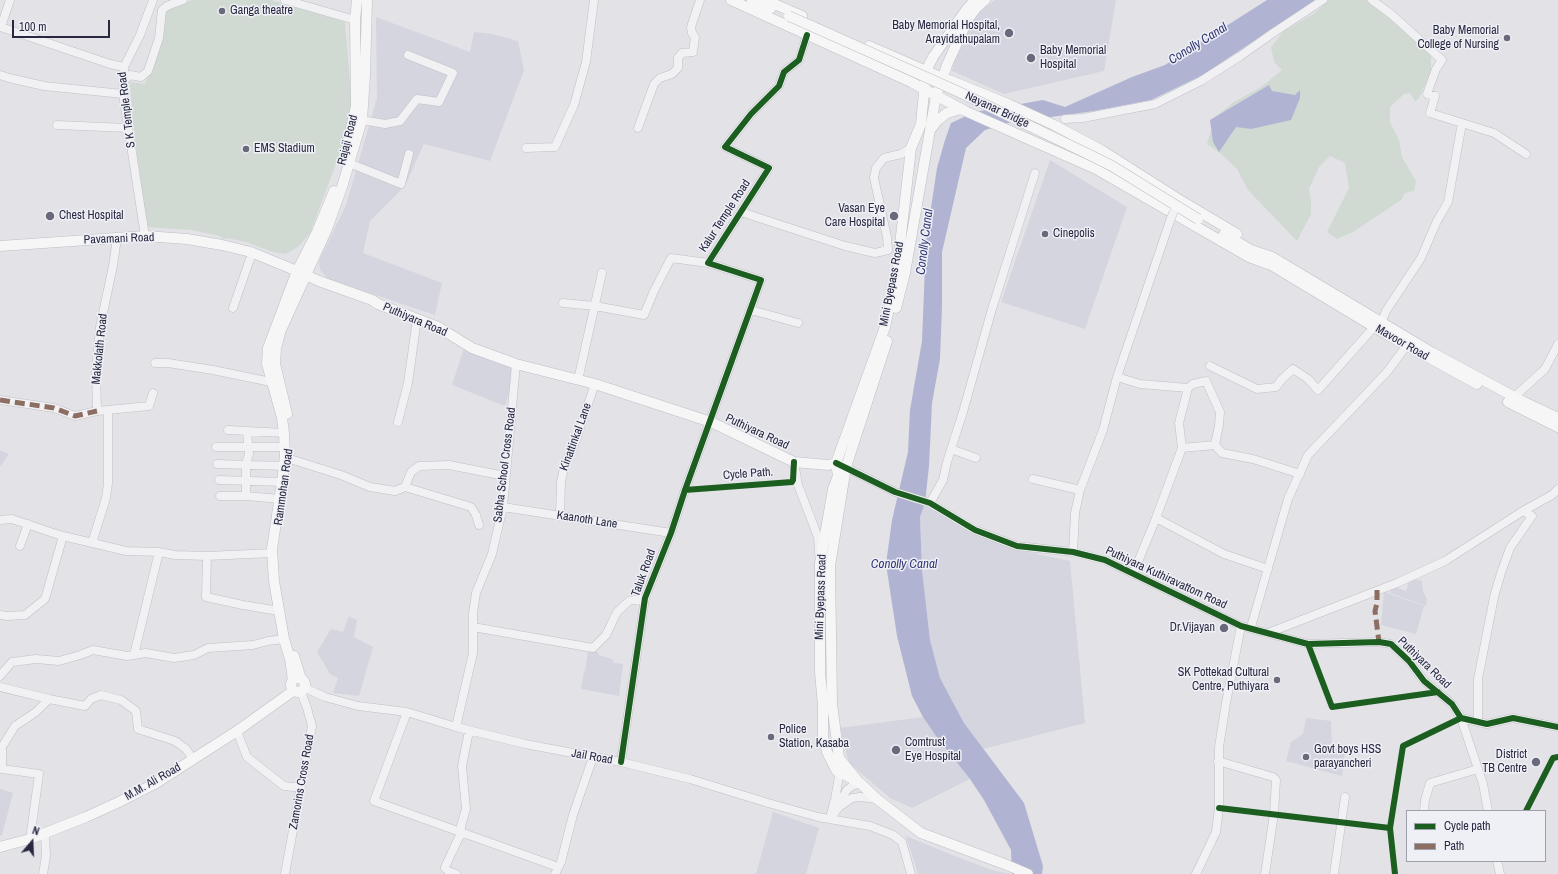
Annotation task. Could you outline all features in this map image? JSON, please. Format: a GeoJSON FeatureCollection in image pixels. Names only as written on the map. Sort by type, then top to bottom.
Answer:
{"type":"FeatureCollection","features":[{"type":"Feature","properties":{"kind":"main road","name":"Rajaji Road"},"geometry":{"type":"LineString","coordinates":[[300,276],[336,185],[352,130],[356,106],[355,20],[357,0]]}},
{"type":"Feature","properties":{"kind":"main road"},"geometry":{"type":"LineString","coordinates":[[300,276],[327,229],[362,120],[367,0]]}},
{"type":"Feature","properties":{"kind":"main road"},"geometry":{"type":"LineString","coordinates":[[731,0],[924,90],[963,110],[1007,128],[1103,173],[1249,257],[1270,260]]}},
{"type":"Feature","properties":{"kind":"main road","name":"Nayanar Bridge"},"geometry":{"type":"LineString","coordinates":[[752,0],[957,91],[1088,154],[1112,166],[1198,219]]}},
{"type":"Feature","properties":{"kind":"main road"},"geometry":{"type":"LineString","coordinates":[[765,0],[926,72],[1008,104],[1074,135],[1249,241],[1270,260]]}},
{"type":"Feature","properties":{"kind":"main road"},"geometry":{"type":"LineString","coordinates":[[975,0],[968,8],[936,96],[905,273],[888,340],[841,465],[830,566],[832,704],[840,758],[860,783],[877,799],[921,833],[1028,874]]}},
{"type":"Feature","properties":{"kind":"main road"},"geometry":{"type":"LineString","coordinates":[[968,8],[976,8],[986,0]]}},
{"type":"Feature","properties":{"kind":"main road","name":"Mini Byepass Road"},"geometry":{"type":"LineString","coordinates":[[836,770],[827,752],[823,737],[823,706],[820,672],[820,563],[833,490],[885,327],[897,271],[912,148],[921,124],[926,72],[933,57],[968,8]]}},
{"type":"Feature","properties":{"kind":"main road"},"geometry":{"type":"LineString","coordinates":[[903,62],[921,61],[933,57]]}},
{"type":"Feature","properties":{"kind":"main road"},"geometry":{"type":"LineString","coordinates":[[931,129],[938,120],[947,113],[963,110]]}},
{"type":"Feature","properties":{"kind":"main road"},"geometry":{"type":"LineString","coordinates":[[1061,153],[1074,151],[1077,147],[1077,142],[1074,135]]}},
{"type":"Feature","properties":{"kind":"main road","name":"Mavoor Road"},"geometry":{"type":"LineString","coordinates":[[1198,219],[1519,408],[1558,427]]}},
{"type":"Feature","properties":{"kind":"main road","name":"Pavamani Road"},"geometry":{"type":"LineString","coordinates":[[0,246],[145,236],[187,239],[251,252],[300,276]]}},
{"type":"Feature","properties":{"kind":"main road","name":"Pavamani Road"},"geometry":{"type":"LineString","coordinates":[[238,250],[250,259],[300,276]]}},
{"type":"Feature","properties":{"kind":"main road","name":"Puthiyara Road"},"geometry":{"type":"LineString","coordinates":[[300,276],[372,300],[378,304],[438,327],[472,348],[516,364],[595,384],[711,422],[794,462],[841,465]]}},
{"type":"Feature","properties":{"kind":"main road","name":"Rammohan Road"},"geometry":{"type":"LineString","coordinates":[[298,686],[277,581],[276,549],[287,463],[286,442],[282,418],[267,364],[268,348],[300,276]]}},
{"type":"Feature","properties":{"kind":"main road","name":"Rammohan Road"},"geometry":{"type":"LineString","coordinates":[[286,442],[289,423],[275,364],[276,348],[300,276]]}},
{"type":"Feature","properties":{"kind":"main road","name":"Mavoor Road"},"geometry":{"type":"LineString","coordinates":[[1409,343],[1558,418]]}},
{"type":"Feature","properties":{"kind":"main road","name":"Rammohan Road"},"geometry":{"type":"LineString","coordinates":[[287,463],[273,533],[272,553],[274,581],[284,639],[298,686]]}},
{"type":"Feature","properties":{"kind":"main road","name":"M.M. Ali Road"},"geometry":{"type":"LineString","coordinates":[[0,847],[30,839],[86,818],[156,783],[237,731],[298,686]]}},
{"type":"Feature","properties":{"kind":"main road"},"geometry":{"type":"LineString","coordinates":[[836,770],[860,783]]}},
{"type":"Feature","properties":{"kind":"street","name":"S K Temple Road"},"geometry":{"type":"LineString","coordinates":[[10,0],[1,27],[110,64],[124,67],[123,94],[145,236]]}},
{"type":"Feature","properties":{"kind":"street"},"geometry":{"type":"LineString","coordinates":[[124,67],[140,35],[153,0]]}},
{"type":"Feature","properties":{"kind":"street"},"geometry":{"type":"LineString","coordinates":[[124,81],[130,75],[141,77],[148,71],[159,38],[162,10],[166,6],[183,0]]}},
{"type":"Feature","properties":{"kind":"street"},"geometry":{"type":"LineString","coordinates":[[285,0],[355,20]]}},
{"type":"Feature","properties":{"kind":"street"},"geometry":{"type":"LineString","coordinates":[[526,148],[555,147],[574,105],[586,62],[594,0]]}},
{"type":"Feature","properties":{"kind":"street"},"geometry":{"type":"LineString","coordinates":[[638,128],[654,84],[660,78],[672,74],[678,68],[678,58],[682,53],[693,52],[695,37],[692,33],[691,27],[700,0]]}},
{"type":"Feature","properties":{"kind":"street"},"geometry":{"type":"LineString","coordinates":[[1065,119],[1083,118],[1155,104],[1201,81],[1323,0]]}},
{"type":"Feature","properties":{"kind":"street"},"geometry":{"type":"LineString","coordinates":[[1372,0],[1391,14],[1442,60],[1436,69],[1427,94],[1435,96],[1430,113],[1494,134],[1526,154]]}},
{"type":"Feature","properties":{"kind":"street","name":"Kalur Temple Road"},"geometry":{"type":"LineString","coordinates":[[711,422],[761,280],[708,263],[769,168],[725,147],[751,114],[780,86],[784,72],[799,60],[807,35]]}},
{"type":"Feature","properties":{"kind":"street"},"geometry":{"type":"LineString","coordinates":[[362,120],[385,124],[400,121],[417,99],[439,102],[453,73],[408,55]]}},
{"type":"Feature","properties":{"kind":"street"},"geometry":{"type":"LineString","coordinates":[[0,75],[44,86],[123,94]]}},
{"type":"Feature","properties":{"kind":"street"},"geometry":{"type":"LineString","coordinates":[[1210,366],[1257,389],[1276,387],[1282,378],[1293,369],[1308,379],[1318,390],[1378,325],[1386,310],[1421,258],[1437,221],[1448,202],[1462,123]]}},
{"type":"Feature","properties":{"kind":"street"},"geometry":{"type":"LineString","coordinates":[[57,125],[128,128]]}},
{"type":"Feature","properties":{"kind":"street"},"geometry":{"type":"LineString","coordinates":[[741,212],[845,246],[875,253],[888,250],[887,237],[874,178],[876,168],[884,158],[901,154],[912,148]]}},
{"type":"Feature","properties":{"kind":"street"},"geometry":{"type":"LineString","coordinates":[[349,163],[402,184],[409,154]]}},
{"type":"Feature","properties":{"kind":"street"},"geometry":{"type":"LineString","coordinates":[[930,503],[943,480],[951,449],[964,412],[992,309],[1036,173]]}},
{"type":"Feature","properties":{"kind":"street"},"geometry":{"type":"LineString","coordinates":[[1073,552],[1075,512],[1080,490],[1102,430],[1117,377],[1173,213]]}},
{"type":"Feature","properties":{"kind":"street","name":"Makkolath Road"},"geometry":{"type":"LineString","coordinates":[[97,411],[96,371],[100,327],[114,266],[117,238]]}},
{"type":"Feature","properties":{"kind":"street"},"geometry":{"type":"LineString","coordinates":[[563,303],[595,306],[644,315],[654,291],[671,258],[708,263]]}},
{"type":"Feature","properties":{"kind":"street"},"geometry":{"type":"LineString","coordinates":[[233,308],[250,259]]}},
{"type":"Feature","properties":{"kind":"street"},"geometry":{"type":"LineString","coordinates":[[578,380],[602,273]]}},
{"type":"Feature","properties":{"kind":"street"},"geometry":{"type":"LineString","coordinates":[[751,310],[798,322]]}},
{"type":"Feature","properties":{"kind":"street"},"geometry":{"type":"LineString","coordinates":[[398,422],[408,383],[417,319]]}},
{"type":"Feature","properties":{"kind":"street"},"geometry":{"type":"LineString","coordinates":[[1251,627],[1288,500],[1308,455],[1387,372],[1409,343]]}},
{"type":"Feature","properties":{"kind":"street"},"geometry":{"type":"LineString","coordinates":[[1514,397],[1545,369],[1558,344]]}},
{"type":"Feature","properties":{"kind":"street"},"geometry":{"type":"LineString","coordinates":[[155,363],[168,363],[214,370],[271,382]]}},
{"type":"Feature","properties":{"kind":"street","name":"Sabha School Cross Road"},"geometry":{"type":"LineString","coordinates":[[456,728],[473,653],[473,613],[476,593],[492,554],[503,507],[516,364]]}},
{"type":"Feature","properties":{"kind":"street"},"geometry":{"type":"LineString","coordinates":[[1117,377],[1140,384],[1188,388]]}},
{"type":"Feature","properties":{"kind":"street"},"geometry":{"type":"LineString","coordinates":[[1133,574],[1182,448],[1179,423],[1188,388],[1193,384],[1206,381],[1220,412],[1215,445]]}},
{"type":"Feature","properties":{"kind":"street","name":"Kinattinkal Lane"},"geometry":{"type":"LineString","coordinates":[[560,515],[561,482],[565,463],[573,448],[595,384]]}},
{"type":"Feature","properties":{"kind":"street"},"geometry":{"type":"LineString","coordinates":[[0,400],[54,408],[74,416],[97,411],[149,406],[153,393]]}},
{"type":"Feature","properties":{"kind":"street"},"geometry":{"type":"LineString","coordinates":[[92,543],[106,498],[108,483],[108,410]]}},
{"type":"Feature","properties":{"kind":"street","name":"Taluk Road"},"geometry":{"type":"LineString","coordinates":[[622,762],[645,598],[671,533],[685,490],[711,422]]}},
{"type":"Feature","properties":{"kind":"street"},"geometry":{"type":"LineString","coordinates":[[228,430],[247,431],[286,442]]}},
{"type":"Feature","properties":{"kind":"street"},"geometry":{"type":"LineString","coordinates":[[246,496],[246,464],[249,454],[247,446],[247,431]]}},
{"type":"Feature","properties":{"kind":"street"},"geometry":{"type":"LineString","coordinates":[[216,447],[247,446],[286,442]]}},
{"type":"Feature","properties":{"kind":"street"},"geometry":{"type":"LineString","coordinates":[[1215,445],[1222,453],[1252,459],[1300,474]]}},
{"type":"Feature","properties":{"kind":"street"},"geometry":{"type":"LineString","coordinates":[[1182,448],[1215,445]]}},
{"type":"Feature","properties":{"kind":"street"},"geometry":{"type":"LineString","coordinates":[[951,449],[976,458]]}},
{"type":"Feature","properties":{"kind":"street"},"geometry":{"type":"LineString","coordinates":[[794,462],[798,485],[818,536],[820,563]]}},
{"type":"Feature","properties":{"kind":"street"},"geometry":{"type":"LineString","coordinates":[[216,464],[287,463],[341,475],[370,487],[395,491],[405,488],[471,507],[476,515],[479,525]]}},
{"type":"Feature","properties":{"kind":"street"},"geometry":{"type":"LineString","coordinates":[[405,488],[411,472],[419,466],[449,465],[505,476]]}},
{"type":"Feature","properties":{"kind":"street","name":"Puthiyara Kuthiravattom Road"},"geometry":{"type":"LineString","coordinates":[[841,465],[895,492],[930,503],[975,530],[1017,546],[1073,552],[1105,560],[1241,626]]}},
{"type":"Feature","properties":{"kind":"street"},"geometry":{"type":"LineString","coordinates":[[1033,479],[1080,490]]}},
{"type":"Feature","properties":{"kind":"street"},"geometry":{"type":"LineString","coordinates":[[219,480],[282,482]]}},
{"type":"Feature","properties":{"kind":"street"},"geometry":{"type":"LineString","coordinates":[[1268,633],[1446,561],[1523,511],[1552,495],[1558,489]]}},
{"type":"Feature","properties":{"kind":"street"},"geometry":{"type":"LineString","coordinates":[[220,496],[246,496],[280,499]]}},
{"type":"Feature","properties":{"kind":"street","name":"Kaanoth Lane"},"geometry":{"type":"LineString","coordinates":[[503,507],[671,533]]}},
{"type":"Feature","properties":{"kind":"street"},"geometry":{"type":"LineString","coordinates":[[1478,722],[1478,679],[1494,597],[1510,548],[1532,516],[1523,511]]}},
{"type":"Feature","properties":{"kind":"street"},"geometry":{"type":"LineString","coordinates":[[1156,518],[1224,554],[1268,569]]}},
{"type":"Feature","properties":{"kind":"street"},"geometry":{"type":"LineString","coordinates":[[0,520],[12,519],[63,536],[126,551],[207,556],[272,553]]}},
{"type":"Feature","properties":{"kind":"street"},"geometry":{"type":"LineString","coordinates":[[20,546],[28,524]]}},
{"type":"Feature","properties":{"kind":"street"},"geometry":{"type":"LineString","coordinates":[[0,615],[25,615],[45,599],[63,536]]}},
{"type":"Feature","properties":{"kind":"street"},"geometry":{"type":"LineString","coordinates":[[134,655],[159,552]]}},
{"type":"Feature","properties":{"kind":"street"},"geometry":{"type":"LineString","coordinates":[[207,556],[206,597],[279,611]]}},
{"type":"Feature","properties":{"kind":"street"},"geometry":{"type":"LineString","coordinates":[[473,627],[593,648],[606,635],[617,612],[630,601],[645,598]]}},
{"type":"Feature","properties":{"kind":"street"},"geometry":{"type":"LineString","coordinates":[[1196,874],[1216,832],[1219,808],[1218,761],[1226,703],[1241,626]]}},
{"type":"Feature","properties":{"kind":"street","name":"Puthiyara Road"},"geometry":{"type":"LineString","coordinates":[[1241,626],[1251,627],[1308,644],[1379,642],[1391,644],[1409,661],[1424,681],[1452,704],[1461,718],[1483,784],[1488,810]]}},
{"type":"Feature","properties":{"kind":"street"},"geometry":{"type":"LineString","coordinates":[[0,676],[12,662],[36,659],[59,661],[93,650],[127,656],[146,653],[174,658],[194,655],[208,648],[234,647],[284,639]]}},
{"type":"Feature","properties":{"kind":"street","name":"Jail Road"},"geometry":{"type":"LineString","coordinates":[[298,686],[325,697],[358,706],[407,712],[456,728],[525,744],[622,762],[690,779],[768,803],[830,819],[870,826],[893,835],[902,842],[911,874]]}},
{"type":"Feature","properties":{"kind":"street","name":"Zamorins Cross Road"},"geometry":{"type":"LineString","coordinates":[[285,874],[312,726],[307,708],[298,686]]}},
{"type":"Feature","properties":{"kind":"street"},"geometry":{"type":"LineString","coordinates":[[0,687],[49,700],[85,706],[91,699],[101,695],[121,700],[136,711],[138,729],[175,741],[186,750],[193,759]]}},
{"type":"Feature","properties":{"kind":"street"},"geometry":{"type":"LineString","coordinates":[[30,839],[39,774],[2,769],[2,747],[15,726],[36,712],[49,700]]}},
{"type":"Feature","properties":{"kind":"street"},"geometry":{"type":"LineString","coordinates":[[407,712],[374,801],[557,871],[561,862],[573,815],[593,757]]}},
{"type":"Feature","properties":{"kind":"street"},"geometry":{"type":"LineString","coordinates":[[1461,718],[1487,724],[1513,718],[1558,727]]}},
{"type":"Feature","properties":{"kind":"street"},"geometry":{"type":"LineString","coordinates":[[456,874],[445,868],[461,833],[466,803],[462,766],[469,730]]}},
{"type":"Feature","properties":{"kind":"street"},"geometry":{"type":"LineString","coordinates":[[237,731],[247,757],[284,786],[301,786]]}},
{"type":"Feature","properties":{"kind":"street"},"geometry":{"type":"LineString","coordinates":[[0,732],[9,736]]}},
{"type":"Feature","properties":{"kind":"street"},"geometry":{"type":"LineString","coordinates":[[1218,761],[1273,777],[1276,780],[1274,814],[1265,874]]}},
{"type":"Feature","properties":{"kind":"street"},"geometry":{"type":"LineString","coordinates":[[1424,810],[1430,783],[1478,769]]}},
{"type":"Feature","properties":{"kind":"street"},"geometry":{"type":"LineString","coordinates":[[830,819],[836,799],[839,776],[836,770]]}},
{"type":"Feature","properties":{"kind":"street"},"geometry":{"type":"LineString","coordinates":[[830,819],[847,790],[860,783]]}},
{"type":"Feature","properties":{"kind":"street"},"geometry":{"type":"LineString","coordinates":[[830,819],[839,807],[852,798],[860,797],[877,799]]}},
{"type":"Feature","properties":{"kind":"street"},"geometry":{"type":"LineString","coordinates":[[1334,874],[1345,797]]}},
{"type":"Feature","properties":{"kind":"street"},"geometry":{"type":"LineString","coordinates":[[43,874],[46,856],[45,833]]}},
{"type":"Feature","properties":{"kind":"street"},"geometry":{"type":"LineString","coordinates":[[1498,862],[1500,874]]}},
{"type":"Feature","properties":{"kind":"shaded area","name":"EMS Stadium"},"geometry":{"type":"Polygon","coordinates":[[[192,0],[271,0],[345,22],[352,107],[349,129],[310,233],[299,246],[286,254],[273,252],[246,242],[227,238],[223,239],[219,236],[191,230],[147,227],[132,117],[130,82],[145,84],[161,40],[166,9],[192,0]]]}},
{"type":"Feature","properties":{"kind":"shaded area","name":"Baby Memorial Hospital"},"geometry":{"type":"Polygon","coordinates":[[[995,0],[1116,0],[1104,71],[1004,94],[952,71],[957,44],[975,14],[995,0]]]}},
{"type":"Feature","properties":{"kind":"shaded area"},"geometry":{"type":"Polygon","coordinates":[[[1329,0],[1366,0],[1409,34],[1431,55],[1431,72],[1419,98],[1415,101],[1410,93],[1404,94],[1390,107],[1390,122],[1399,140],[1402,157],[1416,181],[1414,191],[1405,193],[1401,200],[1353,232],[1337,239],[1327,232],[1349,188],[1345,163],[1330,156],[1319,167],[1309,189],[1311,214],[1297,241],[1248,190],[1237,169],[1219,152],[1207,144],[1215,117],[1234,102],[1261,87],[1282,70],[1274,62],[1271,47],[1283,32],[1315,13],[1329,0]]]}},
{"type":"Feature","properties":{"kind":"shaded area"},"geometry":{"type":"Polygon","coordinates":[[[376,17],[470,52],[474,32],[492,34],[518,41],[524,70],[490,161],[424,144],[405,186],[370,221],[363,253],[442,283],[435,315],[328,279],[320,270],[319,261],[346,205],[377,98],[376,17]]]}},
{"type":"Feature","properties":{"kind":"shaded area"},"geometry":{"type":"Polygon","coordinates":[[[1050,160],[1127,207],[1085,329],[1001,302],[1050,160]]]}},
{"type":"Feature","properties":{"kind":"shaded area"},"geometry":{"type":"Polygon","coordinates":[[[464,348],[517,365],[505,406],[452,385],[464,348]]]}},
{"type":"Feature","properties":{"kind":"shaded area"},"geometry":{"type":"Polygon","coordinates":[[[0,450],[9,454],[0,467],[0,450]]]}},
{"type":"Feature","properties":{"kind":"shaded area"},"geometry":{"type":"Polygon","coordinates":[[[925,503],[972,532],[1014,549],[1070,561],[1085,723],[983,749],[964,723],[940,678],[930,640],[922,570],[920,517],[925,503]]]}},
{"type":"Feature","properties":{"kind":"shaded area"},"geometry":{"type":"Polygon","coordinates":[[[1410,578],[1422,581],[1423,591],[1427,599],[1426,606],[1390,593],[1392,586],[1406,591],[1410,578]]]}},
{"type":"Feature","properties":{"kind":"shaded area"},"geometry":{"type":"Polygon","coordinates":[[[1384,592],[1424,606],[1416,634],[1381,625],[1384,592]]]}},
{"type":"Feature","properties":{"kind":"shaded area"},"geometry":{"type":"Polygon","coordinates":[[[349,616],[357,620],[354,637],[373,647],[359,696],[333,693],[338,678],[330,674],[317,652],[331,629],[343,632],[349,616]]]}},
{"type":"Feature","properties":{"kind":"shaded area"},"geometry":{"type":"Polygon","coordinates":[[[588,651],[598,652],[599,655],[612,659],[614,663],[623,664],[619,696],[581,689],[588,651]]]}},
{"type":"Feature","properties":{"kind":"shaded area","name":"Comtrust Eye Hospital"},"geometry":{"type":"Polygon","coordinates":[[[923,717],[970,779],[912,808],[890,798],[849,763],[840,728],[923,717]]]}},
{"type":"Feature","properties":{"kind":"shaded area"},"geometry":{"type":"Polygon","coordinates":[[[1306,718],[1331,721],[1332,746],[1345,751],[1342,776],[1286,761],[1291,742],[1303,734],[1306,718]]]}},
{"type":"Feature","properties":{"kind":"shaded area"},"geometry":{"type":"Polygon","coordinates":[[[0,789],[13,793],[2,835],[0,836],[0,789]]]}},
{"type":"Feature","properties":{"kind":"shaded area"},"geometry":{"type":"Polygon","coordinates":[[[773,812],[819,828],[806,874],[756,874],[773,812]]]}},
{"type":"Feature","properties":{"kind":"shaded area"},"geometry":{"type":"Polygon","coordinates":[[[906,836],[992,870],[1010,874],[918,874],[906,836]]]}},
{"type":"Feature","properties":{"kind":"water","name":"Conolly Canal"},"geometry":{"type":"Polygon","coordinates":[[[1267,0],[1315,0],[1203,75],[1151,100],[1094,111],[1008,123],[985,130],[966,148],[942,252],[940,359],[932,403],[929,466],[925,503],[920,517],[922,570],[930,640],[940,678],[964,723],[1024,803],[1043,866],[1042,874],[1012,874],[1011,850],[984,800],[970,779],[936,736],[923,717],[912,696],[897,636],[886,564],[892,520],[908,452],[910,410],[922,341],[926,241],[937,168],[945,140],[951,123],[975,112],[1043,100],[1065,107],[1132,77],[1165,65],[1267,0]]]}},
{"type":"Feature","properties":{"kind":"water"},"geometry":{"type":"Polygon","coordinates":[[[1269,85],[1272,91],[1295,95],[1300,90],[1300,98],[1291,120],[1251,129],[1236,127],[1219,152],[1213,142],[1210,120],[1269,85]]]}},
{"type":"Feature","properties":{"kind":"marked path"},"geometry":{"type":"LineString","coordinates":[[0,400],[54,408],[75,416],[97,411]]}},
{"type":"Feature","properties":{"kind":"marked path"},"geometry":{"type":"LineString","coordinates":[[1377,590],[1377,603],[1375,611],[1379,642]]}},
{"type":"Feature","properties":{"kind":"cycle path"},"geometry":{"type":"LineString","coordinates":[[621,762],[645,598],[671,533],[685,490],[761,280],[708,263],[769,168],[725,147],[751,114],[779,86],[784,72],[799,60],[807,35]]}},
{"type":"Feature","properties":{"kind":"cycle path","name":"Cycle Path."},"geometry":{"type":"LineString","coordinates":[[685,490],[792,482],[794,462]]}},
{"type":"Feature","properties":{"kind":"cycle path"},"geometry":{"type":"LineString","coordinates":[[836,463],[895,492],[930,503],[975,530],[1017,546],[1073,552],[1105,560],[1241,626],[1308,644],[1379,642],[1391,644],[1409,661],[1424,681],[1452,704],[1461,718],[1487,724],[1513,718],[1558,727]]}},
{"type":"Feature","properties":{"kind":"cycle path"},"geometry":{"type":"LineString","coordinates":[[1308,644],[1332,707],[1438,692]]}},
{"type":"Feature","properties":{"kind":"cycle path"},"geometry":{"type":"LineString","coordinates":[[1395,874],[1390,828],[1403,746],[1461,718]]}},
{"type":"Feature","properties":{"kind":"cycle path"},"geometry":{"type":"LineString","coordinates":[[1527,810],[1553,758],[1558,757]]}},
{"type":"Feature","properties":{"kind":"cycle path"},"geometry":{"type":"LineString","coordinates":[[1219,808],[1390,828]]}},
{"type":"Feature","properties":{"kind":"place","name":"Ganga theatre"},"geometry":{"type":"Point","coordinates":[222,11]}},
{"type":"Feature","properties":{"kind":"place","name":"Baby Memorial Hospital, Arayidathupalam"},"geometry":{"type":"Point","coordinates":[1009,33]}},
{"type":"Feature","properties":{"kind":"place","name":"Baby Memorial College of Nursing"},"geometry":{"type":"Point","coordinates":[1507,38]}},
{"type":"Feature","properties":{"kind":"place","name":"Baby Memorial Hospital"},"geometry":{"type":"Point","coordinates":[1031,58]}},
{"type":"Feature","properties":{"kind":"place","name":"EMS Stadium"},"geometry":{"type":"Point","coordinates":[246,149]}},
{"type":"Feature","properties":{"kind":"place","name":"Chest Hospital"},"geometry":{"type":"Point","coordinates":[50,216]}},
{"type":"Feature","properties":{"kind":"place","name":"Vasan Eye Care Hospital"},"geometry":{"type":"Point","coordinates":[894,216]}},
{"type":"Feature","properties":{"kind":"place","name":"Cinepolis"},"geometry":{"type":"Point","coordinates":[1045,234]}},
{"type":"Feature","properties":{"kind":"place","name":"Dr.Vijayan"},"geometry":{"type":"Point","coordinates":[1224,628]}},
{"type":"Feature","properties":{"kind":"place","name":"SK Pottekad Cultural Centre, Puthiyara"},"geometry":{"type":"Point","coordinates":[1277,680]}},
{"type":"Feature","properties":{"kind":"place","name":"Police Station, Kasaba"},"geometry":{"type":"Point","coordinates":[771,737]}},
{"type":"Feature","properties":{"kind":"place","name":"Comtrust Eye Hospital"},"geometry":{"type":"Point","coordinates":[896,750]}},
{"type":"Feature","properties":{"kind":"place","name":"Govt boys HSS parayancheri"},"geometry":{"type":"Point","coordinates":[1306,757]}},
{"type":"Feature","properties":{"kind":"place","name":"District TB Centre"},"geometry":{"type":"Point","coordinates":[1536,762]}}]}
